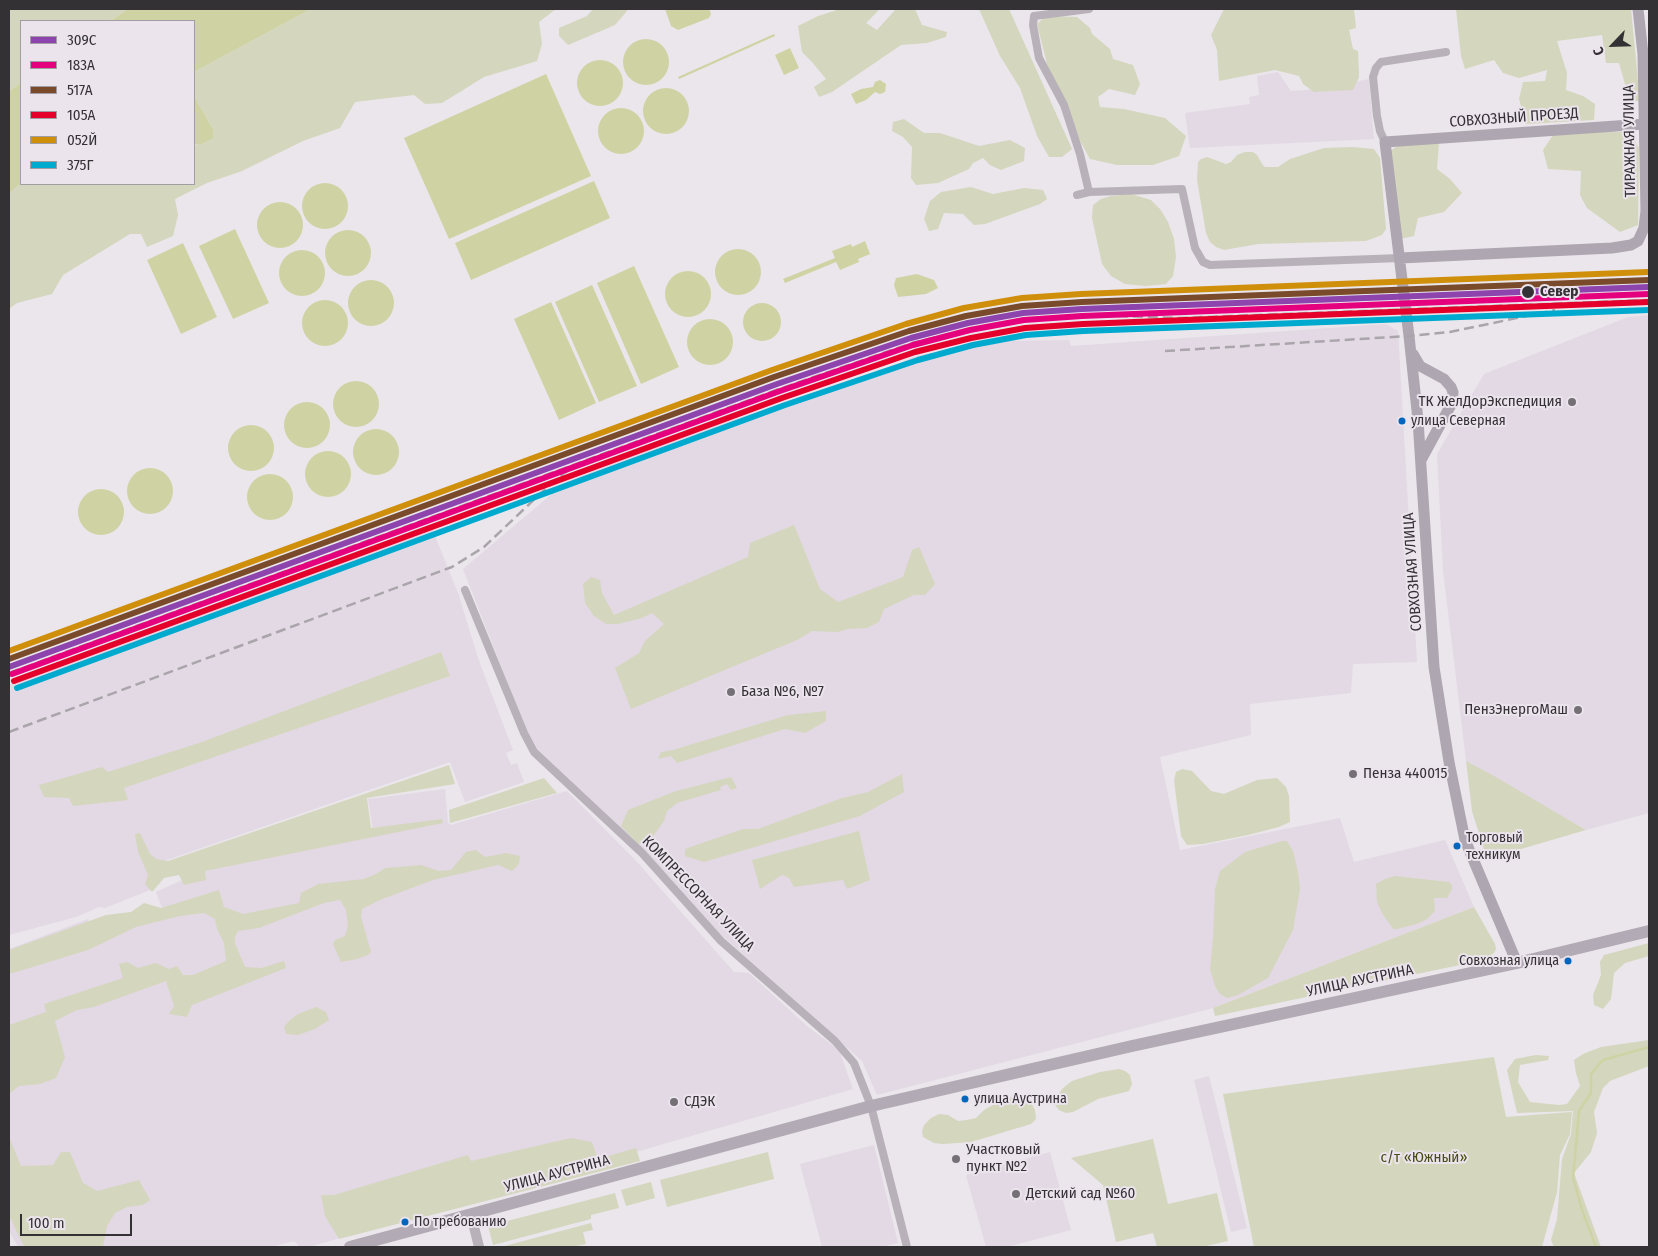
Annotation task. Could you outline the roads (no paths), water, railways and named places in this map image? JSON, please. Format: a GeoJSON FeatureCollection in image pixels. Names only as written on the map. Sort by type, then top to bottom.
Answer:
{"type":"FeatureCollection","features":[{"type":"Feature","properties":{"kind":"main road","name":"ТИРАЖНАЯ УЛИЦА"},"geometry":{"type":"LineString","coordinates":[[1400,258],[1612,248],[1632,245],[1638,240],[1644,228],[1646,211],[1643,54],[1638,9]]}},
{"type":"Feature","properties":{"kind":"main road","name":"СОВХОЗНЫЙ ПРОЕЗД"},"geometry":{"type":"LineString","coordinates":[[1385,142],[1645,124]]}},
{"type":"Feature","properties":{"kind":"main road","name":"СОВХОЗНАЯ УЛИЦА"},"geometry":{"type":"LineString","coordinates":[[1385,142],[1415,391],[1434,667],[1449,762],[1465,840],[1518,963]]}},
{"type":"Feature","properties":{"kind":"main road"},"geometry":{"type":"LineString","coordinates":[[1411,350],[1420,366],[1448,383],[1453,392],[1452,403],[1421,460]]}},
{"type":"Feature","properties":{"kind":"main road"},"geometry":{"type":"LineString","coordinates":[[1415,391],[1423,380],[1428,377],[1437,376]]}},
{"type":"Feature","properties":{"kind":"main road","name":"УЛИЦА АУСТРИНА"},"geometry":{"type":"LineString","coordinates":[[350,1247],[871,1106],[1141,1044],[1518,963],[1649,931]]}},
{"type":"Feature","properties":{"kind":"street"},"geometry":{"type":"LineString","coordinates":[[1089,9],[1034,16],[1033,25],[1040,58],[1064,106],[1080,154],[1089,192]]}},
{"type":"Feature","properties":{"kind":"street"},"geometry":{"type":"LineString","coordinates":[[1385,142],[1380,131],[1377,116],[1374,77],[1376,68],[1381,62],[1446,52]]}},
{"type":"Feature","properties":{"kind":"street"},"geometry":{"type":"LineString","coordinates":[[1077,195],[1089,192],[1182,189],[1195,248],[1203,262],[1210,265],[1400,258]]}},
{"type":"Feature","properties":{"kind":"street","name":"КОМПРЕССОРНАЯ УЛИЦА"},"geometry":{"type":"LineString","coordinates":[[466,590],[524,733],[534,752],[642,853],[721,941],[835,1041],[854,1063],[871,1106],[907,1247]]}},
{"type":"Feature","properties":{"kind":"street"},"geometry":{"type":"LineString","coordinates":[[471,1215],[479,1247]]}},
{"type":"Feature","properties":{"kind":"waterway"},"geometry":{"type":"LineString","coordinates":[[1596,1247],[1582,1210],[1573,1178],[1579,1111],[1591,1093],[1591,1074],[1603,1060],[1649,1047]]}},
{"type":"Feature","properties":{"kind":"railway"},"geometry":{"type":"LineString","coordinates":[[9,673],[779,389],[912,343],[969,329],[1024,319],[1083,315],[1179,318],[1649,300]]}},
{"type":"Feature","properties":{"kind":"railway"},"geometry":{"type":"LineString","coordinates":[[1165,351],[1450,332],[1555,310]]}},
{"type":"Feature","properties":{"kind":"railway"},"geometry":{"type":"LineString","coordinates":[[9,732],[452,567],[484,547],[541,493],[569,470]]}},
{"type":"Feature","properties":{"kind":"place","name":"Север"},"geometry":{"type":"Point","coordinates":[1528,292]}},
{"type":"Feature","properties":{"kind":"place","name":"ТК ЖелДорЭкспедиция"},"geometry":{"type":"Point","coordinates":[1572,402]}},
{"type":"Feature","properties":{"kind":"place","name":"улица Северная"},"geometry":{"type":"Point","coordinates":[1402,421]}},
{"type":"Feature","properties":{"kind":"place","name":"База №6, №7"},"geometry":{"type":"Point","coordinates":[731,692]}},
{"type":"Feature","properties":{"kind":"place","name":"ПензЭнергоМаш"},"geometry":{"type":"Point","coordinates":[1578,710]}},
{"type":"Feature","properties":{"kind":"place","name":"Пенза 440015"},"geometry":{"type":"Point","coordinates":[1353,774]}},
{"type":"Feature","properties":{"kind":"place","name":"Торговый техникум"},"geometry":{"type":"Point","coordinates":[1457,846]}},
{"type":"Feature","properties":{"kind":"place","name":"Совхозная улица"},"geometry":{"type":"Point","coordinates":[1568,961]}},
{"type":"Feature","properties":{"kind":"place","name":"улица Аустрина"},"geometry":{"type":"Point","coordinates":[965,1099]}},
{"type":"Feature","properties":{"kind":"place","name":"СДЭК"},"geometry":{"type":"Point","coordinates":[674,1102]}},
{"type":"Feature","properties":{"kind":"place","name":"Участковый пункт №2"},"geometry":{"type":"Point","coordinates":[956,1159]}},
{"type":"Feature","properties":{"kind":"place","name":"Детский сад №60"},"geometry":{"type":"Point","coordinates":[1016,1194]}},
{"type":"Feature","properties":{"kind":"place","name":"По требованию"},"geometry":{"type":"Point","coordinates":[405,1222]}},
{"type":"Feature","properties":{"kind":"park label","name":"с/т «Южный»"},"geometry":{"type":"Point","coordinates":[1424,1158]}}]}
